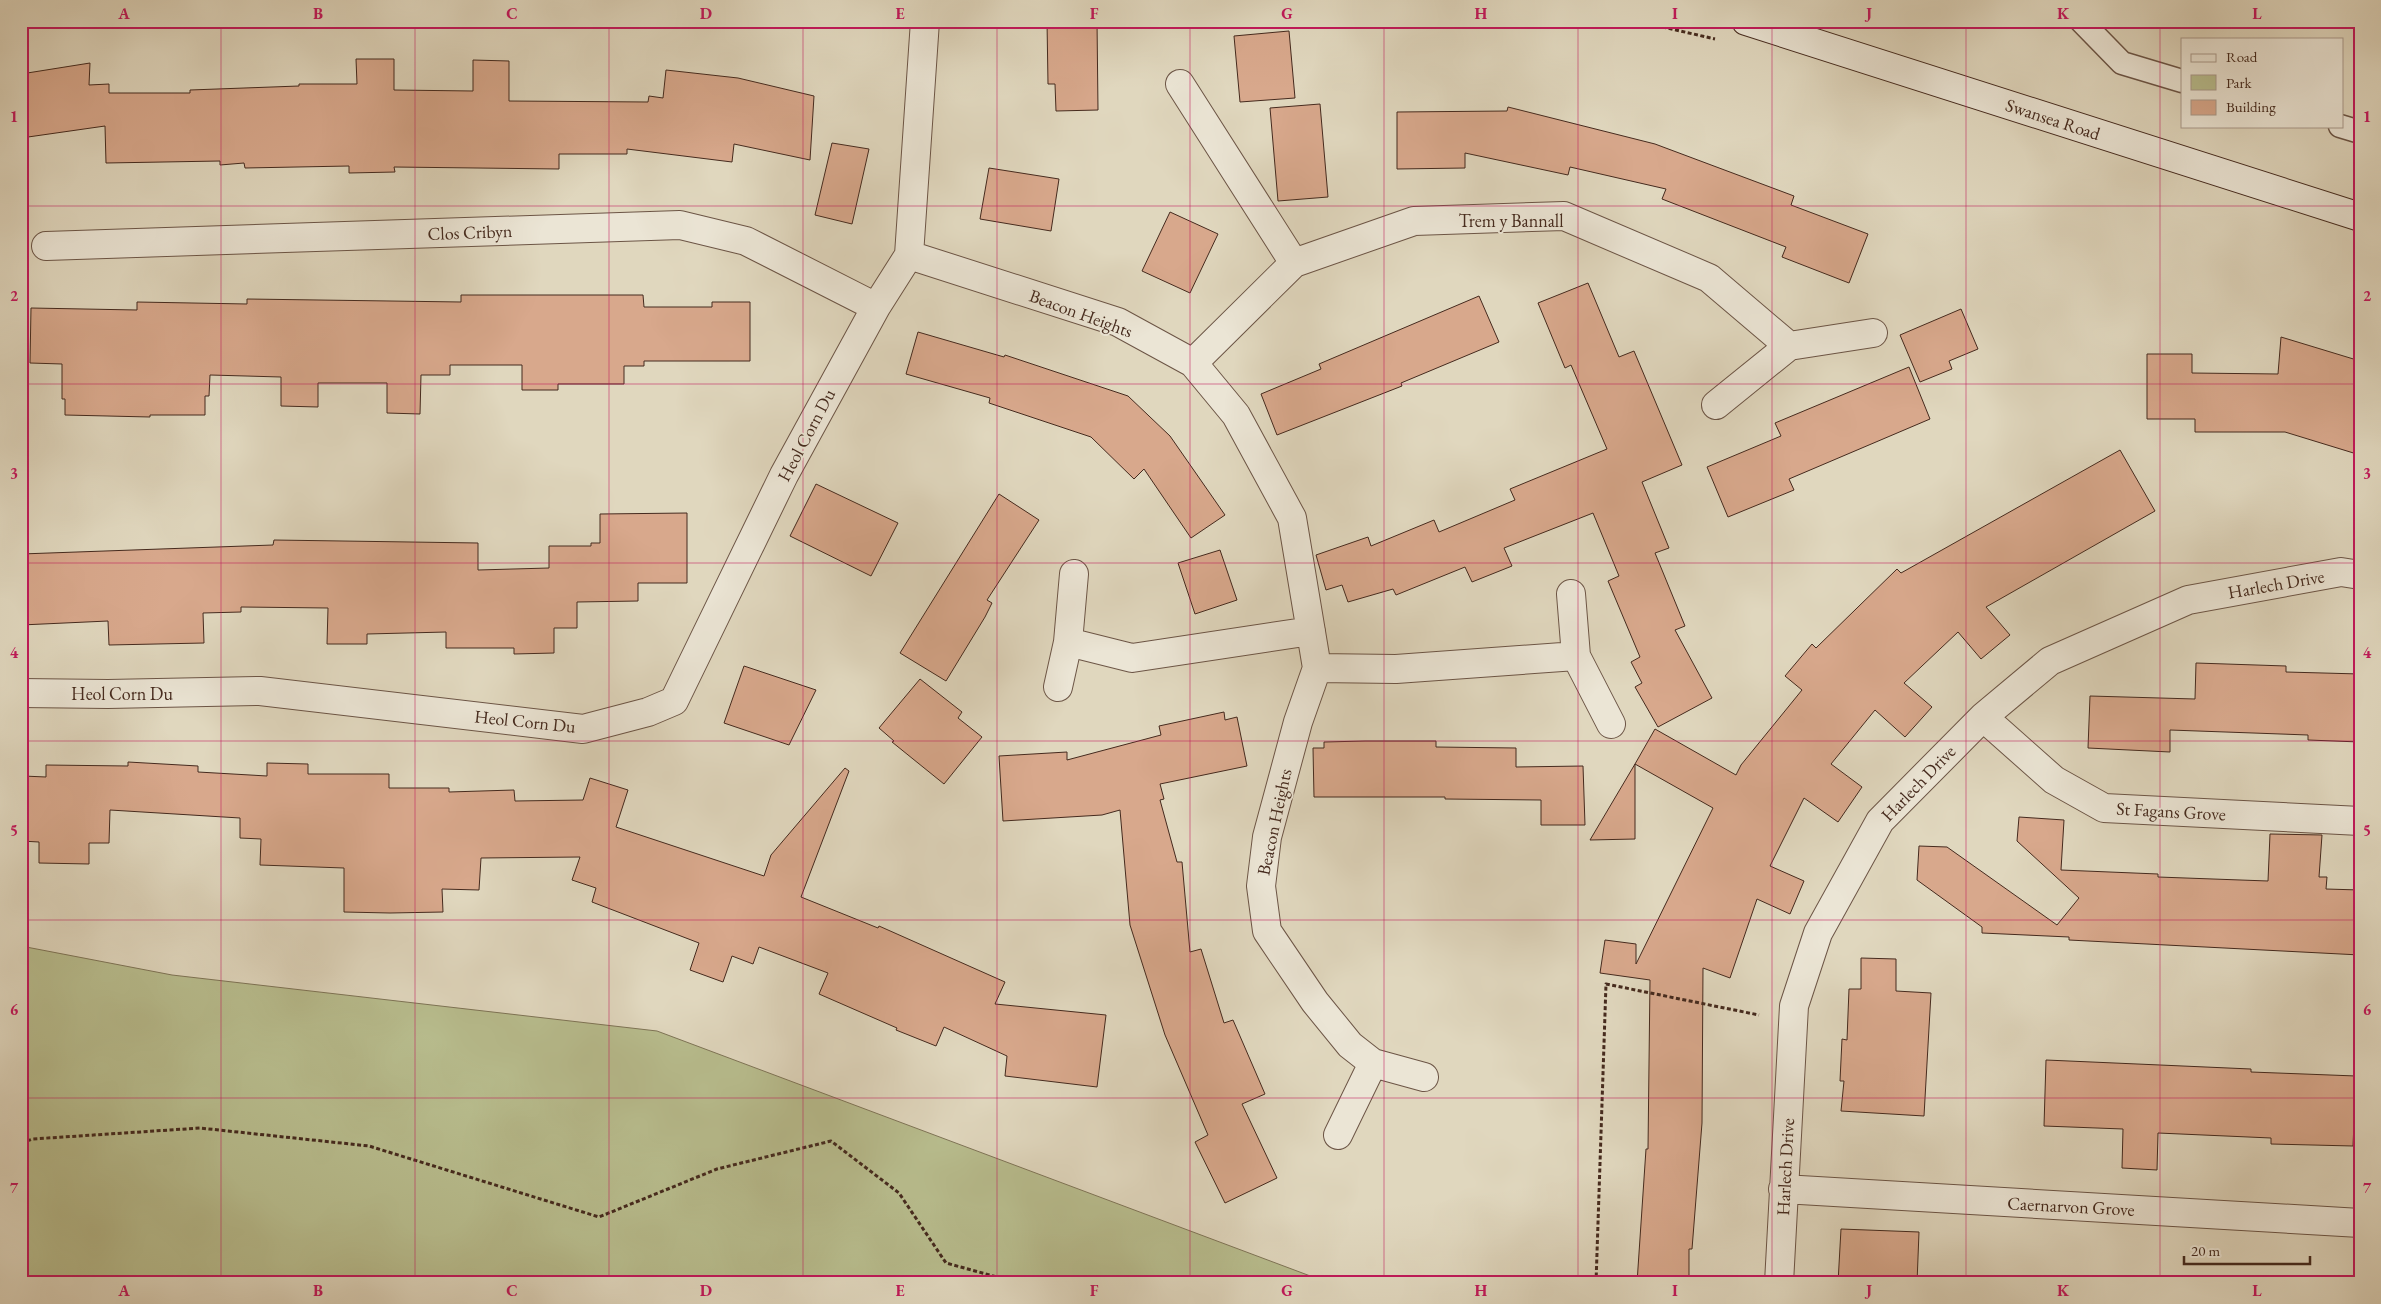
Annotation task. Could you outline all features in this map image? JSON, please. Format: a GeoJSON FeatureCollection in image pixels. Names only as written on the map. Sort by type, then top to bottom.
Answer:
{"type":"FeatureCollection","features":[{"type":"Feature","properties":{"kind":"street"},"geometry":{"type":"LineString","coordinates":[[876,307],[909,255],[925,21]]}},
{"type":"Feature","properties":{"kind":"street","name":"Swansea Road"},"geometry":{"type":"LineString","coordinates":[[1746,21],[2360,217]]}},
{"type":"Feature","properties":{"kind":"street"},"geometry":{"type":"LineString","coordinates":[[1180,84],[1294,263]]}},
{"type":"Feature","properties":{"kind":"street","name":"Trem y Bannall"},"geometry":{"type":"LineString","coordinates":[[1193,363],[1294,263],[1414,221],[1564,216],[1709,278],[1789,346]]}},
{"type":"Feature","properties":{"kind":"street","name":"Clos Cribyn"},"geometry":{"type":"LineString","coordinates":[[46,246],[680,225],[746,241],[876,307]]}},
{"type":"Feature","properties":{"kind":"street","name":"Beacon Heights"},"geometry":{"type":"LineString","coordinates":[[909,255],[1118,322],[1193,363],[1236,415],[1292,518],[1317,668],[1298,722],[1268,837],[1261,886],[1267,931],[1327,1016],[1350,1045],[1373,1063],[1424,1077]]}},
{"type":"Feature","properties":{"kind":"street","name":"Heol Corn Du"},"geometry":{"type":"LineString","coordinates":[[21,693],[108,694],[260,691],[582,729],[648,712],[674,700],[784,475],[876,307]]}},
{"type":"Feature","properties":{"kind":"street"},"geometry":{"type":"LineString","coordinates":[[1716,405],[1789,346],[1873,333]]}},
{"type":"Feature","properties":{"kind":"street","name":"Harlech Drive"},"geometry":{"type":"LineString","coordinates":[[1779,1283],[1794,1006],[1818,933],[1880,821],[1983,717],[2050,661],[2188,600],[2342,572],[2360,575]]}},
{"type":"Feature","properties":{"kind":"street"},"geometry":{"type":"LineString","coordinates":[[1058,686],[1068,642],[1074,574]]}},
{"type":"Feature","properties":{"kind":"street"},"geometry":{"type":"LineString","coordinates":[[1571,594],[1576,656],[1611,724]]}},
{"type":"Feature","properties":{"kind":"street"},"geometry":{"type":"LineString","coordinates":[[1068,642],[1132,658],[1311,631]]}},
{"type":"Feature","properties":{"kind":"street"},"geometry":{"type":"LineString","coordinates":[[1317,668],[1396,669],[1576,656]]}},
{"type":"Feature","properties":{"kind":"street","name":"St Fagans Grove"},"geometry":{"type":"LineString","coordinates":[[1983,717],[2054,780],[2104,808],[2360,821]]}},
{"type":"Feature","properties":{"kind":"street"},"geometry":{"type":"LineString","coordinates":[[1338,1135],[1373,1063]]}},
{"type":"Feature","properties":{"kind":"street","name":"Caernarvon Grove"},"geometry":{"type":"LineString","coordinates":[[1783,1189],[2360,1223]]}},
{"type":"Feature","properties":{"kind":"lane"},"geometry":{"type":"LineString","coordinates":[[2081,21],[2122,63],[2181,81]]}},
{"type":"Feature","properties":{"kind":"lane"},"geometry":{"type":"LineString","coordinates":[[2344,127],[2360,132]]}},
{"type":"Feature","properties":{"kind":"path"},"geometry":{"type":"LineString","coordinates":[[1596,1283],[1606,984],[1793,1022]]}},
{"type":"Feature","properties":{"kind":"path"},"geometry":{"type":"LineString","coordinates":[[21,1143],[33,1139],[200,1128],[369,1146],[600,1217],[717,1169],[831,1141],[899,1194],[946,1263],[1019,1283]]}},
{"type":"Feature","properties":{"kind":"green space"},"geometry":{"type":"Polygon","coordinates":[[[21,946],[172,975],[657,1031],[1329,1283],[21,1283],[21,946]]]}},
{"type":"Feature","properties":{"kind":"building"},"geometry":{"type":"Polygon","coordinates":[[[1047,21],[1097,21],[1098,110],[1056,111],[1055,84],[1048,84],[1047,21]]]}},
{"type":"Feature","properties":{"kind":"building"},"geometry":{"type":"Polygon","coordinates":[[[1289,31],[1295,98],[1240,102],[1234,36],[1289,31]]]}},
{"type":"Feature","properties":{"kind":"building"},"geometry":{"type":"Polygon","coordinates":[[[356,59],[394,59],[394,90],[473,91],[473,60],[509,61],[509,101],[648,102],[649,96],[663,98],[666,70],[738,78],[814,96],[810,160],[734,144],[732,162],[627,149],[627,154],[559,154],[559,169],[394,167],[395,172],[349,173],[349,166],[245,168],[244,163],[220,165],[220,161],[106,163],[105,126],[21,138],[21,74],[90,63],[89,85],[109,84],[109,93],[190,93],[190,90],[299,86],[299,84],[357,84],[356,59]]]}},
{"type":"Feature","properties":{"kind":"building"},"geometry":{"type":"Polygon","coordinates":[[[1320,104],[1328,197],[1278,201],[1270,108],[1320,104]]]}},
{"type":"Feature","properties":{"kind":"building"},"geometry":{"type":"Polygon","coordinates":[[[1508,107],[1655,144],[1794,196],[1791,205],[1868,234],[1849,283],[1782,257],[1786,247],[1662,199],[1666,189],[1570,167],[1568,175],[1465,153],[1465,168],[1397,169],[1397,112],[1507,111],[1508,107]]]}},
{"type":"Feature","properties":{"kind":"building"},"geometry":{"type":"Polygon","coordinates":[[[832,143],[869,149],[852,224],[815,215],[832,143]]]}},
{"type":"Feature","properties":{"kind":"building"},"geometry":{"type":"Polygon","coordinates":[[[989,168],[1059,179],[1051,231],[980,219],[989,168]]]}},
{"type":"Feature","properties":{"kind":"building"},"geometry":{"type":"Polygon","coordinates":[[[1170,212],[1218,234],[1190,293],[1142,271],[1170,212]]]}},
{"type":"Feature","properties":{"kind":"building"},"geometry":{"type":"Polygon","coordinates":[[[1588,283],[1619,357],[1634,351],[1682,465],[1642,482],[1669,548],[1655,553],[1685,626],[1675,630],[1712,698],[1658,727],[1635,687],[1642,683],[1631,662],[1640,657],[1608,581],[1619,576],[1593,513],[1504,548],[1512,566],[1472,582],[1465,567],[1396,595],[1393,589],[1348,602],[1342,585],[1326,590],[1316,555],[1368,537],[1371,546],[1434,520],[1439,532],[1515,500],[1510,489],[1607,449],[1571,365],[1565,368],[1538,303],[1588,283]]]}},
{"type":"Feature","properties":{"kind":"building"},"geometry":{"type":"Polygon","coordinates":[[[461,295],[643,295],[644,307],[712,307],[712,302],[750,302],[750,361],[644,361],[644,366],[624,366],[624,384],[558,384],[558,390],[522,390],[522,365],[450,365],[450,375],[421,375],[420,414],[387,413],[387,383],[318,383],[318,407],[281,406],[281,377],[210,375],[209,396],[205,396],[205,415],[150,415],[150,417],[65,415],[65,399],[62,399],[62,364],[30,363],[31,308],[137,310],[137,302],[247,304],[247,299],[461,302],[461,295]]]}},
{"type":"Feature","properties":{"kind":"building"},"geometry":{"type":"Polygon","coordinates":[[[1479,296],[1499,342],[1401,383],[1402,386],[1277,435],[1261,394],[1321,369],[1319,364],[1479,296]]]}},
{"type":"Feature","properties":{"kind":"building"},"geometry":{"type":"Polygon","coordinates":[[[1961,309],[1978,349],[1949,361],[1952,369],[1920,382],[1900,335],[1961,309]]]}},
{"type":"Feature","properties":{"kind":"building"},"geometry":{"type":"Polygon","coordinates":[[[918,332],[1004,357],[1005,355],[1128,396],[1170,436],[1225,515],[1191,538],[1144,469],[1134,479],[1091,437],[989,403],[990,398],[906,374],[918,332]]]}},
{"type":"Feature","properties":{"kind":"building"},"geometry":{"type":"Polygon","coordinates":[[[2281,337],[2360,361],[2360,455],[2285,432],[2195,432],[2195,419],[2147,419],[2147,354],[2192,354],[2192,373],[2278,374],[2281,337]]]}},
{"type":"Feature","properties":{"kind":"building"},"geometry":{"type":"Polygon","coordinates":[[[1909,367],[1930,419],[1789,479],[1794,490],[1728,517],[1707,467],[1781,436],[1775,423],[1909,367]]]}},
{"type":"Feature","properties":{"kind":"building"},"geometry":{"type":"Polygon","coordinates":[[[2120,450],[2155,511],[1986,607],[2010,635],[1981,659],[1958,632],[1904,683],[1932,707],[1905,737],[1875,710],[1831,764],[1862,787],[1838,822],[1804,798],[1770,866],[1804,881],[1790,914],[1757,899],[1730,978],[1703,968],[1702,1123],[1692,1249],[1689,1249],[1689,1283],[1637,1283],[1646,1149],[1648,1149],[1650,980],[1600,973],[1605,940],[1636,944],[1636,964],[1713,808],[1635,764],[1655,729],[1736,775],[1741,765],[1802,690],[1785,676],[1812,644],[1816,648],[1897,569],[1901,573],[2120,450]]]}},
{"type":"Feature","properties":{"kind":"building"},"geometry":{"type":"Polygon","coordinates":[[[816,484],[898,523],[871,576],[790,536],[816,484]]]}},
{"type":"Feature","properties":{"kind":"building"},"geometry":{"type":"Polygon","coordinates":[[[999,494],[1039,520],[987,600],[992,603],[985,617],[946,681],[900,653],[999,494]]]}},
{"type":"Feature","properties":{"kind":"building"},"geometry":{"type":"Polygon","coordinates":[[[687,513],[687,583],[638,583],[638,601],[577,602],[577,628],[554,628],[554,653],[514,654],[514,648],[446,648],[446,632],[367,634],[367,644],[327,644],[328,608],[241,607],[241,612],[203,613],[204,643],[109,645],[108,621],[21,625],[21,554],[273,545],[274,540],[478,543],[478,570],[549,568],[549,546],[591,546],[591,543],[600,543],[600,514],[687,513]]]}},
{"type":"Feature","properties":{"kind":"building"},"geometry":{"type":"Polygon","coordinates":[[[1220,550],[1237,600],[1195,614],[1178,563],[1220,550]]]}},
{"type":"Feature","properties":{"kind":"building"},"geometry":{"type":"Polygon","coordinates":[[[2196,663],[2286,666],[2286,672],[2360,674],[2360,742],[2308,740],[2308,735],[2170,730],[2170,752],[2088,748],[2090,696],[2195,699],[2196,663]]]}},
{"type":"Feature","properties":{"kind":"building"},"geometry":{"type":"Polygon","coordinates":[[[744,666],[816,690],[789,745],[724,723],[744,666]]]}},
{"type":"Feature","properties":{"kind":"building"},"geometry":{"type":"Polygon","coordinates":[[[920,679],[962,712],[958,718],[982,737],[944,784],[892,742],[894,741],[879,728],[920,679]]]}},
{"type":"Feature","properties":{"kind":"building"},"geometry":{"type":"Polygon","coordinates":[[[1224,712],[1225,720],[1237,717],[1247,766],[1160,784],[1164,799],[1160,800],[1177,862],[1182,862],[1190,952],[1201,949],[1224,1023],[1233,1020],[1265,1094],[1242,1104],[1277,1178],[1225,1203],[1195,1142],[1208,1135],[1165,1035],[1130,925],[1120,810],[1102,815],[1003,821],[999,756],[1067,752],[1067,760],[1161,735],[1159,726],[1224,712]]]}},
{"type":"Feature","properties":{"kind":"building"},"geometry":{"type":"Polygon","coordinates":[[[1436,741],[1436,747],[1516,748],[1516,767],[1583,766],[1585,825],[1541,825],[1541,800],[1445,799],[1445,797],[1314,797],[1313,748],[1324,748],[1324,742],[1436,741]]]}},
{"type":"Feature","properties":{"kind":"building"},"geometry":{"type":"Polygon","coordinates":[[[128,762],[198,766],[198,772],[267,776],[267,763],[308,764],[308,774],[389,774],[389,788],[449,788],[449,792],[514,790],[515,801],[583,800],[590,778],[628,790],[616,827],[764,876],[771,855],[845,768],[849,771],[801,897],[878,928],[879,926],[1005,982],[995,1004],[1106,1015],[1097,1087],[1005,1076],[1007,1056],[944,1027],[936,1046],[896,1030],[897,1028],[819,994],[828,973],[759,947],[753,964],[732,956],[723,982],[690,970],[699,943],[592,902],[596,888],[572,880],[580,857],[481,858],[479,890],[442,889],[443,912],[390,913],[344,912],[344,868],[260,865],[261,839],[240,838],[240,818],[110,810],[109,843],[89,843],[89,864],[39,863],[39,842],[21,841],[23,776],[46,777],[46,765],[128,766],[128,762]]]}},
{"type":"Feature","properties":{"kind":"building"},"geometry":{"type":"Polygon","coordinates":[[[1635,764],[1635,839],[1590,840],[1635,764]]]}},
{"type":"Feature","properties":{"kind":"building"},"geometry":{"type":"Polygon","coordinates":[[[2019,817],[2064,820],[2061,870],[2158,874],[2158,877],[2268,881],[2270,834],[2322,835],[2319,877],[2327,877],[2326,889],[2360,890],[2360,955],[2069,940],[2069,937],[1982,933],[1982,927],[1917,880],[1919,846],[1947,847],[2057,925],[2079,898],[2017,841],[2019,817]]]}},
{"type":"Feature","properties":{"kind":"building"},"geometry":{"type":"Polygon","coordinates":[[[1861,958],[1896,959],[1896,991],[1931,993],[1924,1116],[1841,1111],[1844,1081],[1840,1081],[1842,1039],[1847,1040],[1849,989],[1861,989],[1861,958]]]}},
{"type":"Feature","properties":{"kind":"building"},"geometry":{"type":"Polygon","coordinates":[[[2046,1060],[2251,1069],[2251,1072],[2356,1076],[2353,1146],[2271,1144],[2271,1138],[2158,1133],[2157,1170],[2122,1168],[2123,1129],[2044,1126],[2046,1060]]]}},
{"type":"Feature","properties":{"kind":"building"},"geometry":{"type":"Polygon","coordinates":[[[1841,1229],[1919,1232],[1917,1283],[1838,1283],[1841,1229]]]}}]}
